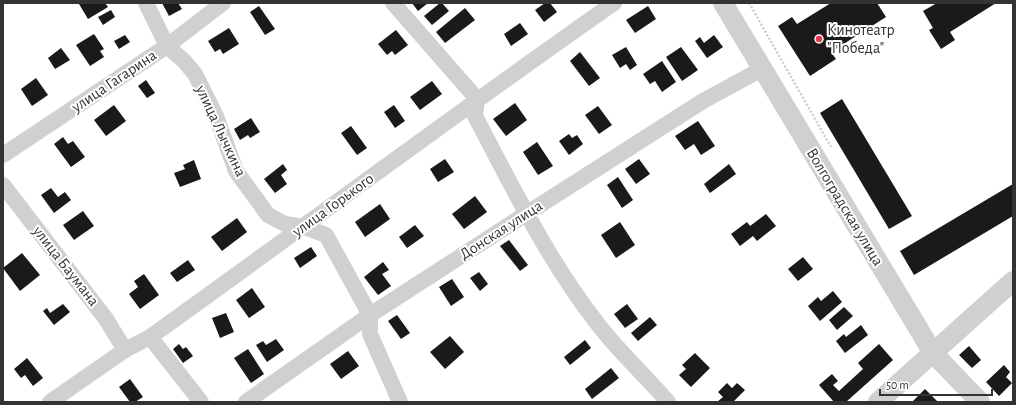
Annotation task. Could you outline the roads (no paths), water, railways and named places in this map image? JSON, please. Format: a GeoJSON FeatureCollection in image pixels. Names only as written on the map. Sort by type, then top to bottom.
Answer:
{"type":"FeatureCollection","features":[{"type":"Feature","properties":{"kind":"street","name":"улица Лычкина"},"geometry":{"type":"LineString","coordinates":[[146,3],[167,46],[184,61],[195,74],[216,116],[236,171],[268,215],[285,224],[304,227],[326,235],[370,315],[370,334],[400,402]]}},
{"type":"Feature","properties":{"kind":"street","name":"улица Гагарина"},"geometry":{"type":"LineString","coordinates":[[3,154],[167,46],[223,3]]}},
{"type":"Feature","properties":{"kind":"street"},"geometry":{"type":"LineString","coordinates":[[393,3],[477,99],[475,116],[526,214],[562,274],[597,323],[668,402]]}},
{"type":"Feature","properties":{"kind":"street","name":"улица Горького"},"geometry":{"type":"LineString","coordinates":[[50,402],[125,350],[150,337],[304,227],[477,99],[614,3]]}},
{"type":"Feature","properties":{"kind":"street","name":"Волгоградская улица"},"geometry":{"type":"LineString","coordinates":[[723,3],[933,353],[980,402]]}},
{"type":"Feature","properties":{"kind":"street","name":"Донская улица"},"geometry":{"type":"LineString","coordinates":[[246,402],[370,315],[526,214],[703,101],[762,69]]}},
{"type":"Feature","properties":{"kind":"street","name":"улица Баумана"},"geometry":{"type":"LineString","coordinates":[[3,185],[106,319],[125,350]]}},
{"type":"Feature","properties":{"kind":"street"},"geometry":{"type":"LineString","coordinates":[[878,402],[1013,281]]}},
{"type":"Feature","properties":{"kind":"street"},"geometry":{"type":"LineString","coordinates":[[150,337],[201,402]]}},
{"type":"Feature","properties":{"kind":"place","name":"Кинотеатр \"Победа\""},"geometry":{"type":"Point","coordinates":[819,39]}}]}
